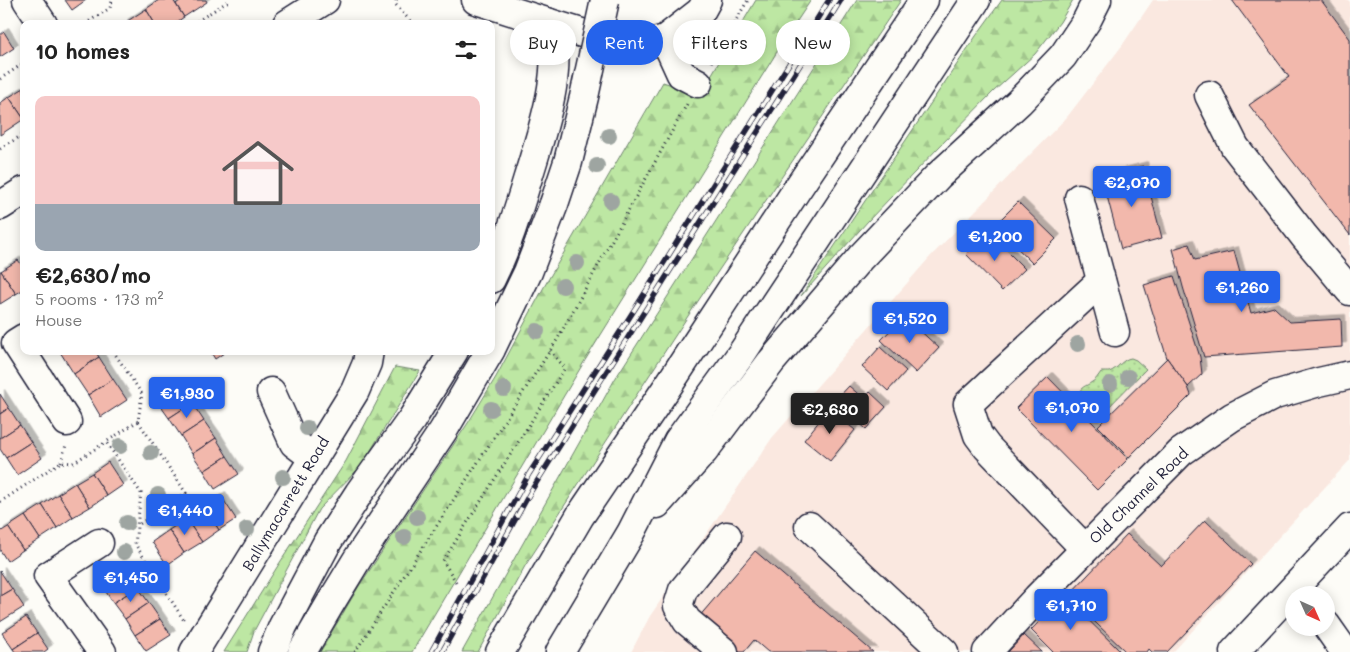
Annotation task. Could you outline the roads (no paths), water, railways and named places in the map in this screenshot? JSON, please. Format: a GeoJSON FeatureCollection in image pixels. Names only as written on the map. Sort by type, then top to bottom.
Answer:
{"type":"FeatureCollection","features":[{"type":"Feature","properties":{"kind":"main road"},"geometry":{"type":"LineString","coordinates":[[28,0],[40,20]]}},
{"type":"Feature","properties":{"kind":"main road"},"geometry":{"type":"LineString","coordinates":[[293,20],[325,0]]}},
{"type":"Feature","properties":{"kind":"main road"},"geometry":{"type":"LineString","coordinates":[[476,0],[541,20]]}},
{"type":"Feature","properties":{"kind":"main road"},"geometry":{"type":"LineString","coordinates":[[495,342],[528,272],[568,162],[586,88],[604,0]]}},
{"type":"Feature","properties":{"kind":"main road"},"geometry":{"type":"LineString","coordinates":[[576,31],[617,44],[643,45],[665,39],[701,11],[707,0]]}},
{"type":"Feature","properties":{"kind":"main road"},"geometry":{"type":"LineString","coordinates":[[500,652],[580,516],[924,0]]}},
{"type":"Feature","properties":{"kind":"main road"},"geometry":{"type":"LineString","coordinates":[[560,652],[631,533],[678,441],[742,353],[976,0]]}},
{"type":"Feature","properties":{"kind":"main road"},"geometry":{"type":"LineString","coordinates":[[631,533],[704,451],[770,362],[861,257],[938,176],[1020,102],[1063,56],[1087,20],[1097,0]]}},
{"type":"Feature","properties":{"kind":"main road"},"geometry":{"type":"LineString","coordinates":[[665,39],[681,74],[698,83]]}},
{"type":"Feature","properties":{"kind":"main road"},"geometry":{"type":"LineString","coordinates":[[495,269],[518,210],[546,118],[553,80],[553,65]]}},
{"type":"Feature","properties":{"kind":"main road"},"geometry":{"type":"LineString","coordinates":[[1209,95],[1235,147],[1304,236],[1350,290]]}},
{"type":"Feature","properties":{"kind":"main road"},"geometry":{"type":"LineString","coordinates":[[1079,198],[1115,332]]}},
{"type":"Feature","properties":{"kind":"main road"},"geometry":{"type":"LineString","coordinates":[[1085,549],[987,447],[978,435],[968,404],[1101,281]]}},
{"type":"Feature","properties":{"kind":"main road"},"geometry":{"type":"LineString","coordinates":[[24,355],[67,422]]}},
{"type":"Feature","properties":{"kind":"main road","name":"Ballymacarrett Road"},"geometry":{"type":"LineString","coordinates":[[197,648],[355,391],[367,364],[368,355]]}},
{"type":"Feature","properties":{"kind":"main road"},"geometry":{"type":"LineString","coordinates":[[272,652],[283,626],[328,541],[359,493],[412,419],[452,355]]}},
{"type":"Feature","properties":{"kind":"main road"},"geometry":{"type":"LineString","coordinates":[[302,652],[353,566],[443,431],[488,355]]}},
{"type":"Feature","properties":{"kind":"main road","name":"Old Channel Road"},"geometry":{"type":"LineString","coordinates":[[987,652],[1037,598],[1181,452],[1232,417],[1275,395],[1350,375]]}},
{"type":"Feature","properties":{"kind":"main road"},"geometry":{"type":"LineString","coordinates":[[271,392],[294,443],[314,458]]}},
{"type":"Feature","properties":{"kind":"main road"},"geometry":{"type":"LineString","coordinates":[[809,526],[944,652]]}},
{"type":"Feature","properties":{"kind":"main road"},"geometry":{"type":"LineString","coordinates":[[1304,586],[1350,528]]}},
{"type":"Feature","properties":{"kind":"main road"},"geometry":{"type":"LineString","coordinates":[[724,652],[686,621],[678,606],[683,590],[727,536]]}},
{"type":"Feature","properties":{"kind":"main road"},"geometry":{"type":"LineString","coordinates":[[99,543],[48,576],[102,652]]}},
{"type":"Feature","properties":{"kind":"main road"},"geometry":{"type":"LineString","coordinates":[[1234,652],[1285,605]]}},
{"type":"Feature","properties":{"kind":"main road"},"geometry":{"type":"LineString","coordinates":[[1334,636],[1345,652]]}},
{"type":"Feature","properties":{"kind":"railway"},"geometry":{"type":"LineString","coordinates":[[431,652],[529,474],[829,0]]}},
{"type":"Feature","properties":{"kind":"railway"},"geometry":{"type":"LineString","coordinates":[[442,652],[531,491],[841,0]]}}]}
